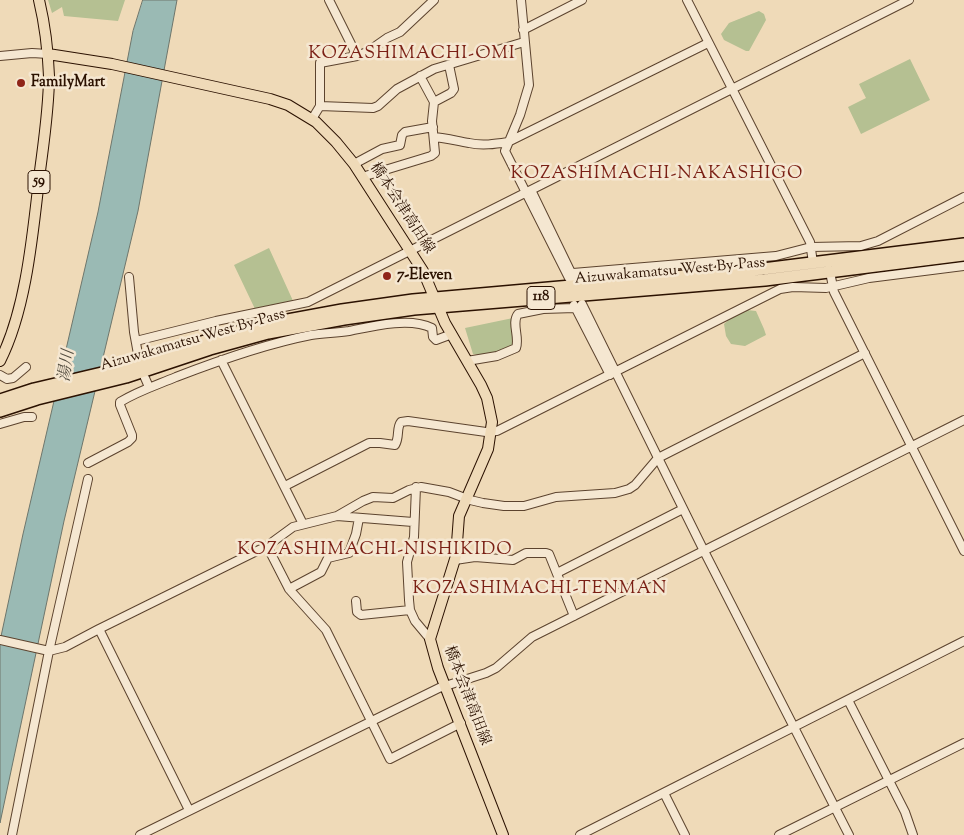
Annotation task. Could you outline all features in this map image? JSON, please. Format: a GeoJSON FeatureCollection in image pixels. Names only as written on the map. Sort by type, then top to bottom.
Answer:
{"type":"FeatureCollection","features":[{"type":"Feature","properties":{"kind":"highway","name":"Aizuwakamatsu West By-Pass"},"geometry":{"type":"LineString","coordinates":[[1,402],[124,372],[268,333],[573,279],[813,263],[964,244]]}},
{"type":"Feature","properties":{"kind":"highway","name":"Aizuwakamatsu West By-Pass"},"geometry":{"type":"LineString","coordinates":[[436,303],[571,296],[765,280],[964,255]]}},
{"type":"Feature","properties":{"kind":"main road","name":"59"},"geometry":{"type":"LineString","coordinates":[[0,361],[16,316],[30,253],[48,100],[48,54],[39,0]]}},
{"type":"Feature","properties":{"kind":"main road","name":"橋本会津高田線"},"geometry":{"type":"LineString","coordinates":[[48,54],[112,64],[270,99],[312,119],[330,136],[354,164],[423,271],[436,303],[487,398],[491,419],[491,432],[483,462],[458,522],[455,560],[430,639],[435,659],[503,835]]}},
{"type":"Feature","properties":{"kind":"street"},"geometry":{"type":"LineString","coordinates":[[329,0],[356,56]]}},
{"type":"Feature","properties":{"kind":"street"},"geometry":{"type":"LineString","coordinates":[[312,119],[320,106],[320,63],[367,52],[387,38],[400,32],[434,0]]}},
{"type":"Feature","properties":{"kind":"street"},"geometry":{"type":"LineString","coordinates":[[521,0],[529,85],[513,135],[505,151],[573,279],[776,256],[811,247],[857,246],[878,241],[964,197]]}},
{"type":"Feature","properties":{"kind":"street"},"geometry":{"type":"LineString","coordinates":[[523,30],[582,0]]}},
{"type":"Feature","properties":{"kind":"street"},"geometry":{"type":"LineString","coordinates":[[687,0],[811,247],[813,263]]}},
{"type":"Feature","properties":{"kind":"street"},"geometry":{"type":"LineString","coordinates":[[136,341],[216,321],[306,303],[909,0]]}},
{"type":"Feature","properties":{"kind":"street"},"geometry":{"type":"LineString","coordinates":[[320,106],[373,108],[378,106],[396,89],[434,69],[524,42]]}},
{"type":"Feature","properties":{"kind":"street"},"geometry":{"type":"LineString","coordinates":[[434,137],[492,145],[508,142],[708,42]]}},
{"type":"Feature","properties":{"kind":"street"},"geometry":{"type":"LineString","coordinates":[[0,56],[32,53],[48,54]]}},
{"type":"Feature","properties":{"kind":"street"},"geometry":{"type":"LineString","coordinates":[[434,102],[454,89],[450,64]]}},
{"type":"Feature","properties":{"kind":"street"},"geometry":{"type":"LineString","coordinates":[[362,177],[433,155],[436,149],[432,113],[434,102],[420,76]]}},
{"type":"Feature","properties":{"kind":"street"},"geometry":{"type":"LineString","coordinates":[[354,164],[382,149],[400,145],[402,135],[405,132],[433,128]]}},
{"type":"Feature","properties":{"kind":"street"},"geometry":{"type":"LineString","coordinates":[[285,486],[369,443],[395,445],[398,438],[399,424],[402,422],[408,421],[491,432],[504,428],[780,289],[832,287],[869,278],[964,266]]}},
{"type":"Feature","properties":{"kind":"street"},"geometry":{"type":"LineString","coordinates":[[830,272],[832,287],[964,551]]}},
{"type":"Feature","properties":{"kind":"street"},"geometry":{"type":"LineString","coordinates":[[129,277],[138,354]]}},
{"type":"Feature","properties":{"kind":"street"},"geometry":{"type":"LineString","coordinates":[[571,296],[658,458],[793,728],[849,835]]}},
{"type":"Feature","properties":{"kind":"street"},"geometry":{"type":"LineString","coordinates":[[467,361],[497,356],[516,348],[515,321],[518,314],[543,309],[578,306]]}},
{"type":"Feature","properties":{"kind":"street"},"geometry":{"type":"LineString","coordinates":[[88,462],[128,442],[132,438],[120,402],[149,387],[221,360],[281,342],[326,332],[349,331],[365,327],[415,322],[431,327],[433,337],[436,340],[452,334]]}},
{"type":"Feature","properties":{"kind":"street"},"geometry":{"type":"LineString","coordinates":[[0,640],[50,651],[65,647],[99,628],[267,546],[293,527],[337,516],[367,499],[378,497],[393,498],[416,487],[444,490],[466,499],[504,506],[524,506],[556,497],[615,493],[629,489],[636,485],[658,458],[865,353]]}},
{"type":"Feature","properties":{"kind":"street"},"geometry":{"type":"LineString","coordinates":[[221,360],[303,524]]}},
{"type":"Feature","properties":{"kind":"street"},"geometry":{"type":"LineString","coordinates":[[0,375],[6,379],[14,378],[26,368]]}},
{"type":"Feature","properties":{"kind":"street"},"geometry":{"type":"LineString","coordinates":[[145,378],[149,387]]}},
{"type":"Feature","properties":{"kind":"street"},"geometry":{"type":"LineString","coordinates":[[0,424],[24,417],[32,417]]}},
{"type":"Feature","properties":{"kind":"street"},"geometry":{"type":"LineString","coordinates":[[140,835],[446,686],[491,670],[504,663],[532,637],[964,420]]}},
{"type":"Feature","properties":{"kind":"street"},"geometry":{"type":"LineString","coordinates":[[12,835],[88,479]]}},
{"type":"Feature","properties":{"kind":"street"},"geometry":{"type":"LineString","coordinates":[[416,487],[412,545],[406,562],[410,610],[415,622],[430,639]]}},
{"type":"Feature","properties":{"kind":"street"},"geometry":{"type":"LineString","coordinates":[[557,573],[683,509]]}},
{"type":"Feature","properties":{"kind":"street"},"geometry":{"type":"LineString","coordinates":[[337,516],[413,522]]}},
{"type":"Feature","properties":{"kind":"street"},"geometry":{"type":"LineString","coordinates":[[289,589],[321,572],[328,558],[349,552],[356,534],[358,518]]}},
{"type":"Feature","properties":{"kind":"street"},"geometry":{"type":"LineString","coordinates":[[267,546],[289,589],[326,630],[390,759],[461,724]]}},
{"type":"Feature","properties":{"kind":"street"},"geometry":{"type":"LineString","coordinates":[[455,560],[475,557],[516,560],[526,553],[546,552],[550,554],[574,616]]}},
{"type":"Feature","properties":{"kind":"street"},"geometry":{"type":"LineString","coordinates":[[356,601],[357,612],[361,616],[410,610]]}},
{"type":"Feature","properties":{"kind":"street"},"geometry":{"type":"LineString","coordinates":[[99,628],[189,810]]}},
{"type":"Feature","properties":{"kind":"street"},"geometry":{"type":"LineString","coordinates":[[580,835],[964,641]]}},
{"type":"Feature","properties":{"kind":"street"},"geometry":{"type":"LineString","coordinates":[[848,700],[905,812],[913,835]]}},
{"type":"Feature","properties":{"kind":"street"},"geometry":{"type":"LineString","coordinates":[[779,835],[964,743]]}},
{"type":"Feature","properties":{"kind":"street"},"geometry":{"type":"LineString","coordinates":[[664,793],[685,835]]}},
{"type":"Feature","properties":{"kind":"green space"},"geometry":{"type":"Polygon","coordinates":[[[48,0],[125,0],[118,21],[64,16],[62,7],[52,13],[48,0]]]}},
{"type":"Feature","properties":{"kind":"green space"},"geometry":{"type":"Polygon","coordinates":[[[759,11],[764,14],[766,20],[749,51],[724,40],[721,34],[729,23],[759,11]]]}},
{"type":"Feature","properties":{"kind":"green space"},"geometry":{"type":"Polygon","coordinates":[[[910,59],[930,100],[861,134],[848,107],[866,98],[859,84],[910,59]]]}},
{"type":"Feature","properties":{"kind":"green space"},"geometry":{"type":"Polygon","coordinates":[[[269,248],[294,303],[255,309],[234,265],[269,248]]]}},
{"type":"Feature","properties":{"kind":"green space"},"geometry":{"type":"Polygon","coordinates":[[[747,310],[756,311],[766,335],[745,346],[731,344],[726,336],[724,324],[733,316],[747,310]]]}},
{"type":"Feature","properties":{"kind":"green space"},"geometry":{"type":"Polygon","coordinates":[[[513,318],[516,345],[489,357],[473,354],[465,328],[513,318]]]}},
{"type":"Feature","properties":{"kind":"water","name":"湯川"},"geometry":{"type":"Polygon","coordinates":[[[143,0],[177,0],[138,211],[64,521],[0,823],[0,641],[98,212],[133,31],[143,0]]]}},
{"type":"Feature","properties":{"kind":"place","name":"FamilyMart"},"geometry":{"type":"Point","coordinates":[21,83]}},
{"type":"Feature","properties":{"kind":"place","name":"7-Eleven"},"geometry":{"type":"Point","coordinates":[387,276]}},
{"type":"Feature","properties":{"kind":"district","name":"KOZASHIMACHI-OMI"},"geometry":{"type":"Point","coordinates":[412,55]}},
{"type":"Feature","properties":{"kind":"district","name":"KOZASHIMACHI-NAKASHIGO"},"geometry":{"type":"Point","coordinates":[657,175]}},
{"type":"Feature","properties":{"kind":"district","name":"KOZASHIMACHI-NISHIKIDO"},"geometry":{"type":"Point","coordinates":[375,551]}},
{"type":"Feature","properties":{"kind":"district","name":"KOZASHIMACHI-TENMAN"},"geometry":{"type":"Point","coordinates":[540,590]}}]}
